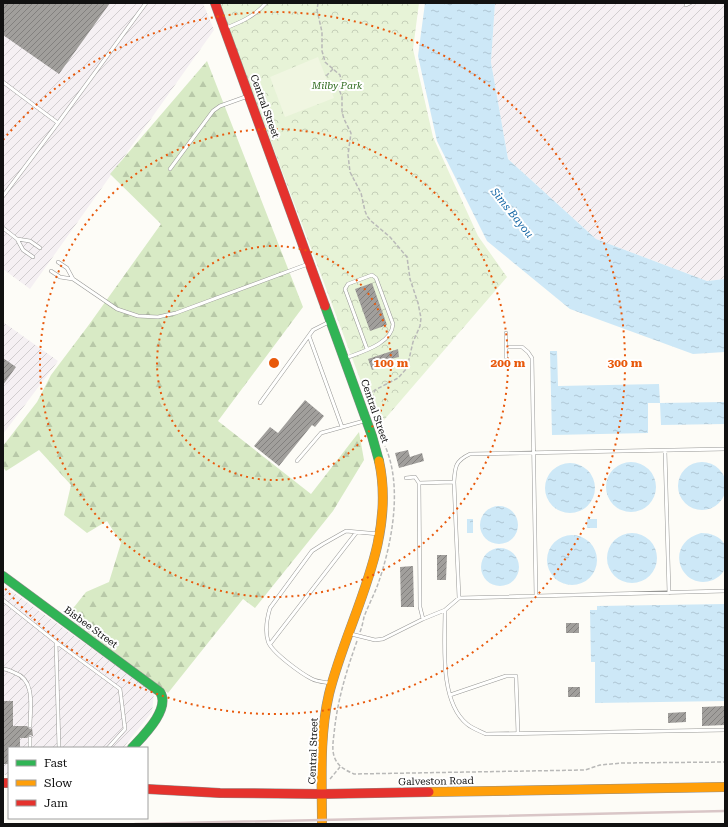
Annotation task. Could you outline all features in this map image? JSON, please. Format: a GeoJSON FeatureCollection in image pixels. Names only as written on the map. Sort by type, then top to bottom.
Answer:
{"type":"FeatureCollection","features":[{"type":"Feature","properties":{"kind":"street","name":"Central Street"},"geometry":{"type":"LineString","coordinates":[[215,3],[378,454],[383,483],[384,498],[381,535],[332,684],[325,711],[322,737],[322,824]]}},
{"type":"Feature","properties":{"kind":"street","name":"Bisbee Street"},"geometry":{"type":"LineString","coordinates":[[3,576],[160,692],[163,698],[163,705],[155,720],[133,747]]}},
{"type":"Feature","properties":{"kind":"street","name":"Galveston Road"},"geometry":{"type":"LineString","coordinates":[[148,789],[220,793],[322,794],[725,787]]}},
{"type":"Feature","properties":{"kind":"lane"},"geometry":{"type":"LineString","coordinates":[[3,196],[146,3]]}},
{"type":"Feature","properties":{"kind":"lane"},"geometry":{"type":"LineString","coordinates":[[225,28],[241,22],[256,13],[266,3]]}},
{"type":"Feature","properties":{"kind":"lane"},"geometry":{"type":"LineString","coordinates":[[686,5],[690,3]]}},
{"type":"Feature","properties":{"kind":"lane"},"geometry":{"type":"LineString","coordinates":[[3,82],[58,122]]}},
{"type":"Feature","properties":{"kind":"lane"},"geometry":{"type":"LineString","coordinates":[[170,168],[213,111],[220,106],[249,95]]}},
{"type":"Feature","properties":{"kind":"lane"},"geometry":{"type":"LineString","coordinates":[[3,228],[17,239],[23,250],[33,257]]}},
{"type":"Feature","properties":{"kind":"lane"},"geometry":{"type":"LineString","coordinates":[[17,239],[30,241],[40,248]]}},
{"type":"Feature","properties":{"kind":"lane"},"geometry":{"type":"LineString","coordinates":[[58,262],[67,268],[73,279]]}},
{"type":"Feature","properties":{"kind":"lane"},"geometry":{"type":"LineString","coordinates":[[51,271],[60,277],[73,279],[116,309],[138,316],[158,317],[176,313],[310,263]]}},
{"type":"Feature","properties":{"kind":"lane"},"geometry":{"type":"LineString","coordinates":[[344,358],[367,349],[383,342],[392,329],[393,324],[376,278],[372,276],[348,284],[345,289],[367,349]]}},
{"type":"Feature","properties":{"kind":"lane"},"geometry":{"type":"LineString","coordinates":[[260,403],[313,330],[331,321]]}},
{"type":"Feature","properties":{"kind":"lane"},"geometry":{"type":"LineString","coordinates":[[506,333],[506,357]]}},
{"type":"Feature","properties":{"kind":"lane"},"geometry":{"type":"LineString","coordinates":[[309,336],[342,427]]}},
{"type":"Feature","properties":{"kind":"lane"},"geometry":{"type":"LineString","coordinates":[[506,347],[522,347],[532,358],[536,596]]}},
{"type":"Feature","properties":{"kind":"lane"},"geometry":{"type":"LineString","coordinates":[[297,461],[319,434],[366,420]]}},
{"type":"Feature","properties":{"kind":"lane"},"geometry":{"type":"LineString","coordinates":[[665,450],[669,593]]}},
{"type":"Feature","properties":{"kind":"lane"},"geometry":{"type":"LineString","coordinates":[[459,598],[454,482],[455,469],[458,462],[462,458],[470,454],[725,450]]}},
{"type":"Feature","properties":{"kind":"lane"},"geometry":{"type":"LineString","coordinates":[[406,478],[415,477],[419,483],[420,606],[423,619]]}},
{"type":"Feature","properties":{"kind":"lane"},"geometry":{"type":"LineString","coordinates":[[419,483],[454,482]]}},
{"type":"Feature","properties":{"kind":"lane"},"geometry":{"type":"LineString","coordinates":[[332,684],[319,682],[311,678],[273,650],[268,642],[267,617],[270,608],[312,551],[346,531],[381,535]]}},
{"type":"Feature","properties":{"kind":"lane"},"geometry":{"type":"LineString","coordinates":[[270,644],[356,533]]}},
{"type":"Feature","properties":{"kind":"lane"},"geometry":{"type":"LineString","coordinates":[[349,634],[371,640],[383,639],[444,610],[459,598],[725,591]]}},
{"type":"Feature","properties":{"kind":"lane"},"geometry":{"type":"LineString","coordinates":[[3,600],[56,642],[120,689],[124,729],[109,747]]}},
{"type":"Feature","properties":{"kind":"lane"},"geometry":{"type":"LineString","coordinates":[[444,610],[447,684],[450,696],[460,717],[473,728],[486,734],[725,730]]}},
{"type":"Feature","properties":{"kind":"lane"},"geometry":{"type":"LineString","coordinates":[[56,642],[59,747]]}},
{"type":"Feature","properties":{"kind":"lane"},"geometry":{"type":"LineString","coordinates":[[3,669],[18,674],[25,679],[29,686],[30,726]]}},
{"type":"Feature","properties":{"kind":"lane"},"geometry":{"type":"LineString","coordinates":[[450,696],[506,676],[516,676],[518,734]]}},
{"type":"Feature","properties":{"kind":"lane"},"geometry":{"type":"LineString","coordinates":[[30,738],[30,747]]}},
{"type":"Feature","properties":{"kind":"path"},"geometry":{"type":"LineString","coordinates":[[326,76],[333,69]]}},
{"type":"Feature","properties":{"kind":"shaded area"},"geometry":{"type":"Polygon","coordinates":[[[3,3],[203,3],[214,30],[30,289],[3,269],[3,3]]]}},
{"type":"Feature","properties":{"kind":"shaded area"},"geometry":{"type":"Polygon","coordinates":[[[495,3],[725,3],[725,279],[707,281],[596,239],[508,159],[491,62],[495,3]]]}},
{"type":"Feature","properties":{"kind":"shaded area"},"geometry":{"type":"Polygon","coordinates":[[[3,322],[58,361],[3,434],[3,322]]]}},
{"type":"Feature","properties":{"kind":"shaded area"},"geometry":{"type":"Polygon","coordinates":[[[3,585],[154,693],[152,712],[124,747],[8,747],[8,775],[3,775],[3,585]]]}},
{"type":"Feature","properties":{"kind":"green space","name":"Milby Park"},"geometry":{"type":"Polygon","coordinates":[[[219,3],[419,3],[413,49],[433,137],[478,236],[507,277],[378,427],[219,3]]]}},
{"type":"Feature","properties":{"kind":"green space"},"geometry":{"type":"Polygon","coordinates":[[[318,57],[334,98],[285,117],[270,77],[318,57]]]}},
{"type":"Feature","properties":{"kind":"green space"},"geometry":{"type":"Polygon","coordinates":[[[207,61],[303,307],[218,421],[311,494],[359,432],[364,460],[333,511],[255,608],[243,599],[168,693],[67,616],[86,592],[109,582],[121,543],[107,521],[87,533],[64,515],[71,485],[39,450],[6,471],[3,467],[3,446],[37,402],[51,375],[161,224],[110,174],[207,61]]]}},
{"type":"Feature","properties":{"kind":"water","name":"Sims Bayou"},"geometry":{"type":"Polygon","coordinates":[[[425,3],[495,3],[491,62],[508,159],[596,239],[707,281],[725,279],[725,352],[693,354],[570,309],[487,241],[437,141],[418,56],[425,3]]]}},
{"type":"Feature","properties":{"kind":"water"},"geometry":{"type":"Polygon","coordinates":[[[550,351],[557,351],[558,386],[659,384],[660,403],[648,403],[648,433],[552,435],[550,351]]]}},
{"type":"Feature","properties":{"kind":"water"},"geometry":{"type":"Polygon","coordinates":[[[725,402],[725,424],[661,425],[660,403],[725,402]]]}},
{"type":"Feature","properties":{"kind":"water"},"geometry":{"type":"Polygon","coordinates":[[[631,462],[640,464],[651,473],[656,487],[654,496],[645,507],[631,512],[622,510],[611,501],[606,487],[608,478],[617,467],[631,462]]]}},
{"type":"Feature","properties":{"kind":"water"},"geometry":{"type":"Polygon","coordinates":[[[697,462],[707,462],[716,466],[722,472],[725,477],[725,495],[716,506],[707,510],[697,510],[688,506],[682,500],[678,491],[678,481],[682,472],[688,466],[697,462]]]}},
{"type":"Feature","properties":{"kind":"water"},"geometry":{"type":"Polygon","coordinates":[[[570,463],[579,465],[590,474],[595,488],[593,497],[584,508],[570,513],[561,511],[550,502],[545,488],[547,479],[556,468],[570,463]]]}},
{"type":"Feature","properties":{"kind":"water"},"geometry":{"type":"Polygon","coordinates":[[[499,506],[509,509],[515,515],[518,525],[515,535],[509,541],[499,544],[489,541],[483,535],[480,525],[483,515],[489,509],[499,506]]]}},
{"type":"Feature","properties":{"kind":"water"},"geometry":{"type":"Polygon","coordinates":[[[467,519],[473,519],[473,533],[467,533],[467,519]]]}},
{"type":"Feature","properties":{"kind":"water"},"geometry":{"type":"Polygon","coordinates":[[[587,519],[597,519],[597,528],[587,528],[587,519]]]}},
{"type":"Feature","properties":{"kind":"water"},"geometry":{"type":"Polygon","coordinates":[[[632,533],[641,535],[652,544],[657,558],[655,567],[646,578],[632,583],[623,581],[612,572],[607,558],[609,549],[618,538],[632,533]]]}},
{"type":"Feature","properties":{"kind":"water"},"geometry":{"type":"Polygon","coordinates":[[[701,533],[712,534],[721,539],[725,545],[726,558],[725,568],[721,575],[713,580],[702,582],[692,579],[685,573],[680,565],[679,556],[682,547],[689,539],[701,533]]]}},
{"type":"Feature","properties":{"kind":"water"},"geometry":{"type":"Polygon","coordinates":[[[572,535],[581,537],[592,546],[597,560],[595,569],[586,580],[572,585],[563,583],[552,574],[547,560],[549,551],[558,540],[572,535]]]}},
{"type":"Feature","properties":{"kind":"water"},"geometry":{"type":"Polygon","coordinates":[[[500,548],[510,551],[516,557],[519,567],[516,577],[510,583],[500,586],[490,583],[484,577],[481,567],[484,557],[490,551],[500,548]]]}},
{"type":"Feature","properties":{"kind":"water"},"geometry":{"type":"Polygon","coordinates":[[[725,604],[725,701],[595,703],[595,662],[591,662],[590,610],[597,610],[597,606],[725,604]]]}},
{"type":"Feature","properties":{"kind":"building"},"geometry":{"type":"Polygon","coordinates":[[[3,3],[110,3],[59,74],[3,35],[3,3]]]}},
{"type":"Feature","properties":{"kind":"building"},"geometry":{"type":"Polygon","coordinates":[[[372,283],[387,325],[370,331],[355,289],[372,283]]]}},
{"type":"Feature","properties":{"kind":"building"},"geometry":{"type":"Polygon","coordinates":[[[398,349],[399,357],[391,359],[392,362],[372,370],[368,359],[398,349]]]}},
{"type":"Feature","properties":{"kind":"building"},"geometry":{"type":"Polygon","coordinates":[[[3,358],[16,367],[3,385],[3,358]]]}},
{"type":"Feature","properties":{"kind":"building"},"geometry":{"type":"Polygon","coordinates":[[[305,400],[324,416],[315,427],[312,425],[279,466],[254,446],[270,427],[278,433],[305,400]]]}},
{"type":"Feature","properties":{"kind":"building"},"geometry":{"type":"Polygon","coordinates":[[[408,450],[410,457],[422,453],[424,461],[399,468],[395,453],[408,450]]]}},
{"type":"Feature","properties":{"kind":"building"},"geometry":{"type":"Polygon","coordinates":[[[437,555],[447,555],[446,580],[437,580],[437,555]]]}},
{"type":"Feature","properties":{"kind":"building"},"geometry":{"type":"Polygon","coordinates":[[[413,566],[414,607],[401,607],[400,567],[413,566]]]}},
{"type":"Feature","properties":{"kind":"building"},"geometry":{"type":"Polygon","coordinates":[[[566,623],[579,623],[579,633],[566,633],[566,623]]]}},
{"type":"Feature","properties":{"kind":"building"},"geometry":{"type":"Polygon","coordinates":[[[568,687],[580,687],[580,697],[568,697],[568,687]]]}},
{"type":"Feature","properties":{"kind":"building"},"geometry":{"type":"Polygon","coordinates":[[[3,701],[13,701],[13,726],[27,726],[30,729],[32,728],[33,736],[30,735],[27,738],[20,738],[20,747],[8,747],[8,764],[3,764],[3,701]]]}},
{"type":"Feature","properties":{"kind":"building"},"geometry":{"type":"Polygon","coordinates":[[[725,706],[725,725],[702,726],[702,707],[725,706]]]}},
{"type":"Feature","properties":{"kind":"building"},"geometry":{"type":"Polygon","coordinates":[[[686,712],[686,722],[668,723],[668,713],[686,712]]]}},
{"type":"Feature","properties":{"kind":"railway"},"geometry":{"type":"LineString","coordinates":[[135,824],[725,811]]}},
{"type":"Feature","properties":{"kind":"traffic: fast"},"geometry":{"type":"LineString","coordinates":[[325,306],[372,436],[379,461]]}},
{"type":"Feature","properties":{"kind":"traffic: fast"},"geometry":{"type":"LineString","coordinates":[[3,576],[160,692],[162,706],[159,714],[149,729],[133,747]]}},
{"type":"Feature","properties":{"kind":"traffic: slow"},"geometry":{"type":"LineString","coordinates":[[322,824],[322,743],[326,710],[337,665],[368,579],[376,550],[381,521],[383,491],[379,461]]}},
{"type":"Feature","properties":{"kind":"traffic: slow"},"geometry":{"type":"LineString","coordinates":[[429,792],[725,787]]}},
{"type":"Feature","properties":{"kind":"traffic: jam"},"geometry":{"type":"LineString","coordinates":[[215,3],[325,306]]}},
{"type":"Feature","properties":{"kind":"traffic: jam"},"geometry":{"type":"LineString","coordinates":[[3,783],[8,783]]}},
{"type":"Feature","properties":{"kind":"traffic: jam"},"geometry":{"type":"LineString","coordinates":[[148,789],[220,793],[322,794],[429,792]]}}]}
